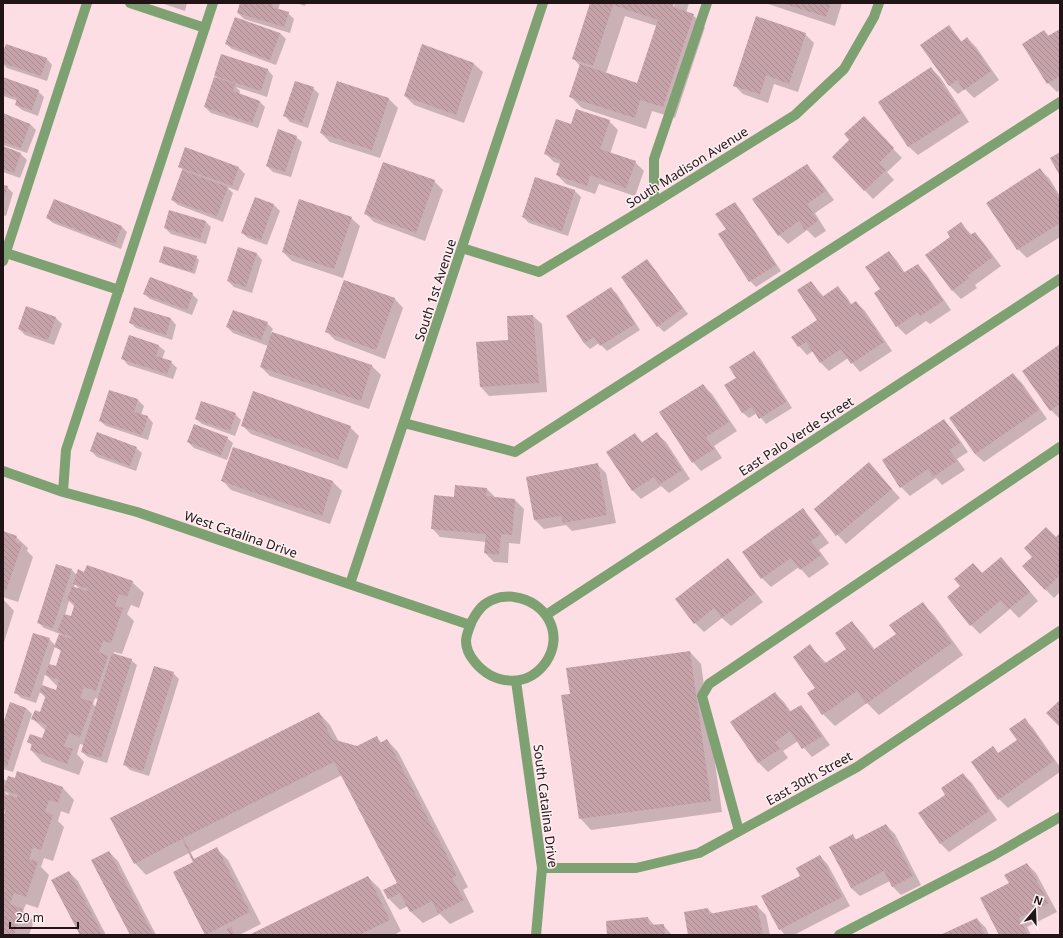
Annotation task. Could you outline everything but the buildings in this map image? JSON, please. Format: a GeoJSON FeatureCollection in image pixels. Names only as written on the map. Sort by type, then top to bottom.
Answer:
{"type":"FeatureCollection","features":[{"type":"Feature","properties":{"kind":"street"},"geometry":{"type":"LineString","coordinates":[[87,3],[4,257],[119,290]]}},
{"type":"Feature","properties":{"kind":"street"},"geometry":{"type":"LineString","coordinates":[[130,3],[205,28]]}},
{"type":"Feature","properties":{"kind":"street"},"geometry":{"type":"LineString","coordinates":[[63,492],[66,450],[213,3]]}},
{"type":"Feature","properties":{"kind":"street","name":"South 1st Avenue"},"geometry":{"type":"LineString","coordinates":[[350,584],[543,3]]}},
{"type":"Feature","properties":{"kind":"street"},"geometry":{"type":"LineString","coordinates":[[654,203],[654,159],[707,3]]}},
{"type":"Feature","properties":{"kind":"street","name":"South Madison Avenue"},"geometry":{"type":"LineString","coordinates":[[462,248],[539,272],[654,203],[795,115],[844,69],[874,17],[879,3]]}},
{"type":"Feature","properties":{"kind":"street"},"geometry":{"type":"LineString","coordinates":[[404,423],[515,452],[1060,102]]}},
{"type":"Feature","properties":{"kind":"street","name":"East Palo Verde Street"},"geometry":{"type":"LineString","coordinates":[[546,615],[1060,279]]}},
{"type":"Feature","properties":{"kind":"street"},"geometry":{"type":"LineString","coordinates":[[739,831],[702,696],[709,684],[1060,447]]}},
{"type":"Feature","properties":{"kind":"street","name":"West Catalina Drive"},"geometry":{"type":"LineString","coordinates":[[3,471],[63,492],[137,512],[470,626]]}},
{"type":"Feature","properties":{"kind":"street"},"geometry":{"type":"LineString","coordinates":[[502,596],[514,597],[528,601],[538,607],[546,615],[553,631],[554,644],[549,657],[541,669],[530,677],[516,681],[503,680],[491,676],[479,667],[470,655],[466,641],[470,626],[476,613],[489,600],[502,596]]}},
{"type":"Feature","properties":{"kind":"street","name":"East 30th Street"},"geometry":{"type":"LineString","coordinates":[[542,868],[636,868],[699,853],[857,768],[1060,631]]}},
{"type":"Feature","properties":{"kind":"street","name":"South Catalina Drive"},"geometry":{"type":"LineString","coordinates":[[516,681],[542,868],[536,935]]}},
{"type":"Feature","properties":{"kind":"street"},"geometry":{"type":"LineString","coordinates":[[839,935],[994,855],[1060,816]]}}]}
